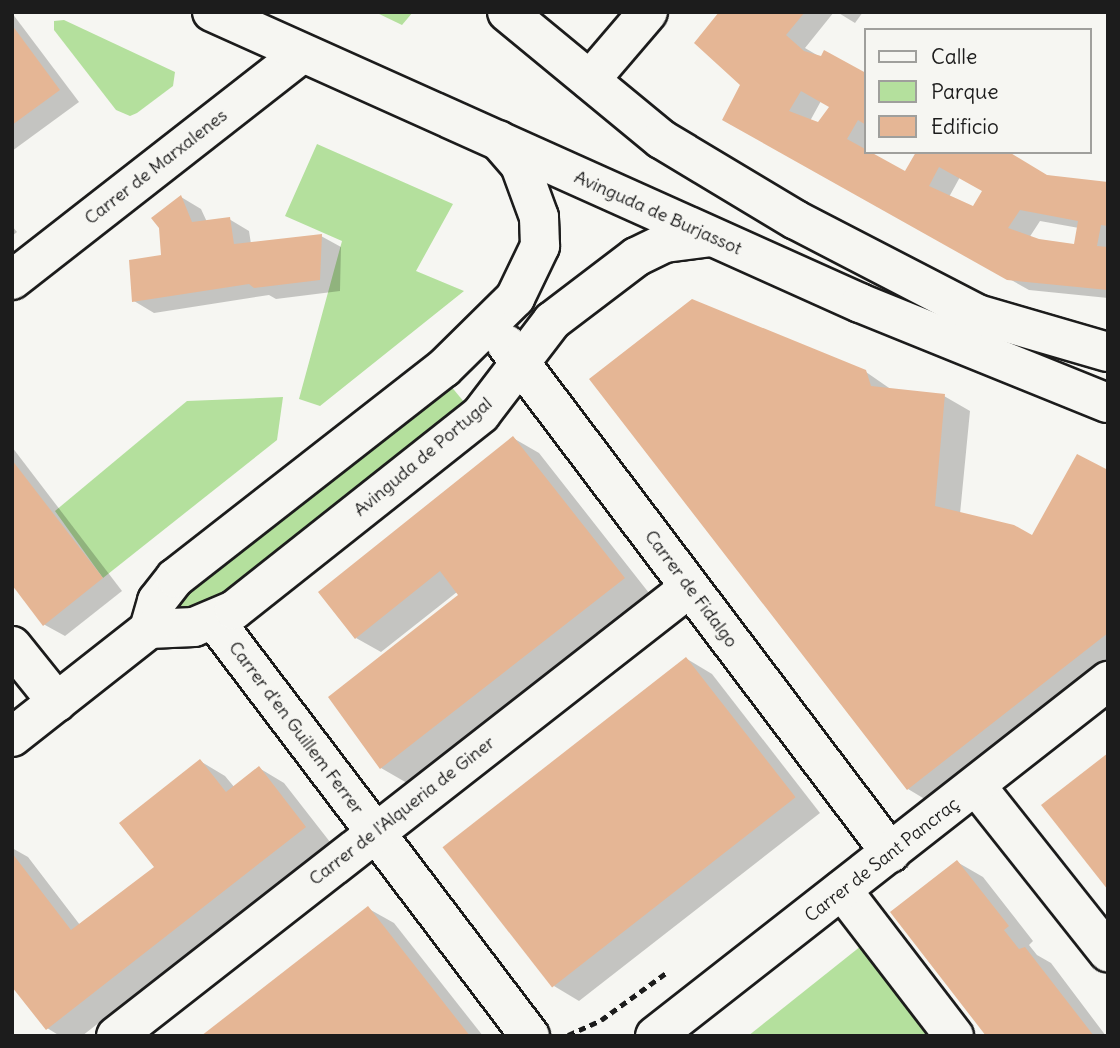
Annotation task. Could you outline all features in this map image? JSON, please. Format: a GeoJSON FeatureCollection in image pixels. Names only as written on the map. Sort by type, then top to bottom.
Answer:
{"type":"FeatureCollection","features":[{"type":"Feature","properties":{"kind":"street","name":"Avinguda de Burjassot"},"geometry":{"type":"LineString","coordinates":[[212,12],[300,54],[975,353],[1108,403]]}},
{"type":"Feature","properties":{"kind":"street"},"geometry":{"type":"LineString","coordinates":[[507,12],[696,163],[923,290],[977,314],[1108,352]]}},
{"type":"Feature","properties":{"kind":"street"},"geometry":{"type":"LineString","coordinates":[[590,80],[648,12]]}},
{"type":"Feature","properties":{"kind":"street","name":"Carrer de Marxalenes"},"geometry":{"type":"LineString","coordinates":[[12,280],[300,54]]}},
{"type":"Feature","properties":{"kind":"street"},"geometry":{"type":"LineString","coordinates":[[12,737],[149,629],[156,601],[175,579],[484,333],[515,298],[540,246],[539,217],[532,187],[498,140]]}},
{"type":"Feature","properties":{"kind":"street","name":"Avinguda de Portugal"},"geometry":{"type":"LineString","coordinates":[[149,629],[194,627],[215,621],[481,414],[552,321],[636,257],[665,243],[710,237]]}},
{"type":"Feature","properties":{"kind":"street","name":"Carrer de Fidalgo"},"geometry":{"type":"LineString","coordinates":[[484,333],[507,344],[521,360],[689,588],[891,853]]}},
{"type":"Feature","properties":{"kind":"street","name":"Carrer de l'Alqueria de Giner"},"geometry":{"type":"LineString","coordinates":[[116,1036],[689,588]]}},
{"type":"Feature","properties":{"kind":"street","name":"Carrer d'en Guillem Ferrer"},"geometry":{"type":"LineString","coordinates":[[215,621],[530,1036]]}},
{"type":"Feature","properties":{"kind":"street"},"geometry":{"type":"LineString","coordinates":[[12,646],[57,702]]}},
{"type":"Feature","properties":{"kind":"street","name":"Carrer de Sant Pancraç"},"geometry":{"type":"LineString","coordinates":[[668,1032],[842,890],[977,787],[1108,681]]}},
{"type":"Feature","properties":{"kind":"street"},"geometry":{"type":"LineString","coordinates":[[977,787],[1108,952]]}},
{"type":"Feature","properties":{"kind":"street"},"geometry":{"type":"LineString","coordinates":[[842,890],[954,1036]]}},
{"type":"Feature","properties":{"kind":"path"},"geometry":{"type":"LineString","coordinates":[[567,1036],[601,1020]]}},
{"type":"Feature","properties":{"kind":"green space"},"geometry":{"type":"Polygon","coordinates":[[[375,12],[413,12],[402,25],[375,12]]]}},
{"type":"Feature","properties":{"kind":"green space"},"geometry":{"type":"Polygon","coordinates":[[[64,20],[175,72],[173,86],[130,116],[116,110],[54,30],[54,21],[64,20]]]}},
{"type":"Feature","properties":{"kind":"green space"},"geometry":{"type":"Polygon","coordinates":[[[317,144],[453,204],[416,271],[464,291],[320,406],[299,399],[342,241],[285,216],[317,144]]]}},
{"type":"Feature","properties":{"kind":"green space"},"geometry":{"type":"Polygon","coordinates":[[[445,379],[469,408],[235,595],[184,618],[167,604],[445,379]]]}},
{"type":"Feature","properties":{"kind":"green space"},"geometry":{"type":"Polygon","coordinates":[[[283,397],[277,440],[103,578],[55,511],[187,401],[283,397]]]}},
{"type":"Feature","properties":{"kind":"green space"},"geometry":{"type":"Polygon","coordinates":[[[861,946],[933,1036],[748,1036],[861,946]]]}},
{"type":"Feature","properties":{"kind":"building"},"geometry":{"type":"Polygon","coordinates":[[[719,12],[805,12],[786,35],[804,51],[821,56],[824,50],[864,72],[864,124],[858,120],[847,139],[864,148],[864,154],[874,154],[905,171],[915,154],[1012,154],[1047,175],[1108,182],[1108,226],[1101,225],[1097,246],[1108,247],[1108,290],[1007,280],[722,120],[740,85],[694,43],[719,12]],[[801,91],[789,111],[818,122],[829,107],[801,91]],[[939,167],[929,186],[973,206],[982,191],[939,167]],[[1020,210],[1008,228],[1039,239],[1074,244],[1078,221],[1020,210]]]}},
{"type":"Feature","properties":{"kind":"building"},"geometry":{"type":"Polygon","coordinates":[[[12,25],[60,90],[12,125],[12,25]]]}},
{"type":"Feature","properties":{"kind":"building"},"geometry":{"type":"Polygon","coordinates":[[[181,195],[192,222],[230,217],[234,244],[322,234],[320,280],[254,288],[249,284],[132,302],[129,260],[161,255],[159,228],[151,218],[181,195]]]}},
{"type":"Feature","properties":{"kind":"building"},"geometry":{"type":"Polygon","coordinates":[[[692,299],[866,370],[871,386],[945,394],[935,506],[1014,525],[1032,535],[1077,454],[1108,470],[1108,633],[907,790],[589,379],[692,299]]]}},
{"type":"Feature","properties":{"kind":"building"},"geometry":{"type":"Polygon","coordinates":[[[513,436],[625,578],[380,769],[328,697],[458,595],[440,571],[355,639],[318,592],[513,436]]]}},
{"type":"Feature","properties":{"kind":"building"},"geometry":{"type":"Polygon","coordinates":[[[12,460],[103,578],[43,626],[12,585],[12,460]]]}},
{"type":"Feature","properties":{"kind":"building"},"geometry":{"type":"Polygon","coordinates":[[[686,657],[796,797],[552,988],[443,847],[686,657]]]}},
{"type":"Feature","properties":{"kind":"building"},"geometry":{"type":"Polygon","coordinates":[[[1108,753],[1108,890],[1041,805],[1108,753]]]}},
{"type":"Feature","properties":{"kind":"building"},"geometry":{"type":"Polygon","coordinates":[[[200,759],[226,792],[259,766],[306,827],[46,1030],[12,987],[12,853],[71,930],[154,867],[119,823],[200,759]]]}},
{"type":"Feature","properties":{"kind":"building"},"geometry":{"type":"Polygon","coordinates":[[[957,860],[1009,926],[1004,930],[1019,949],[1025,947],[1094,1036],[986,1036],[890,912],[957,860]]]}},
{"type":"Feature","properties":{"kind":"building"},"geometry":{"type":"Polygon","coordinates":[[[368,906],[470,1036],[201,1036],[368,906]]]}}]}
